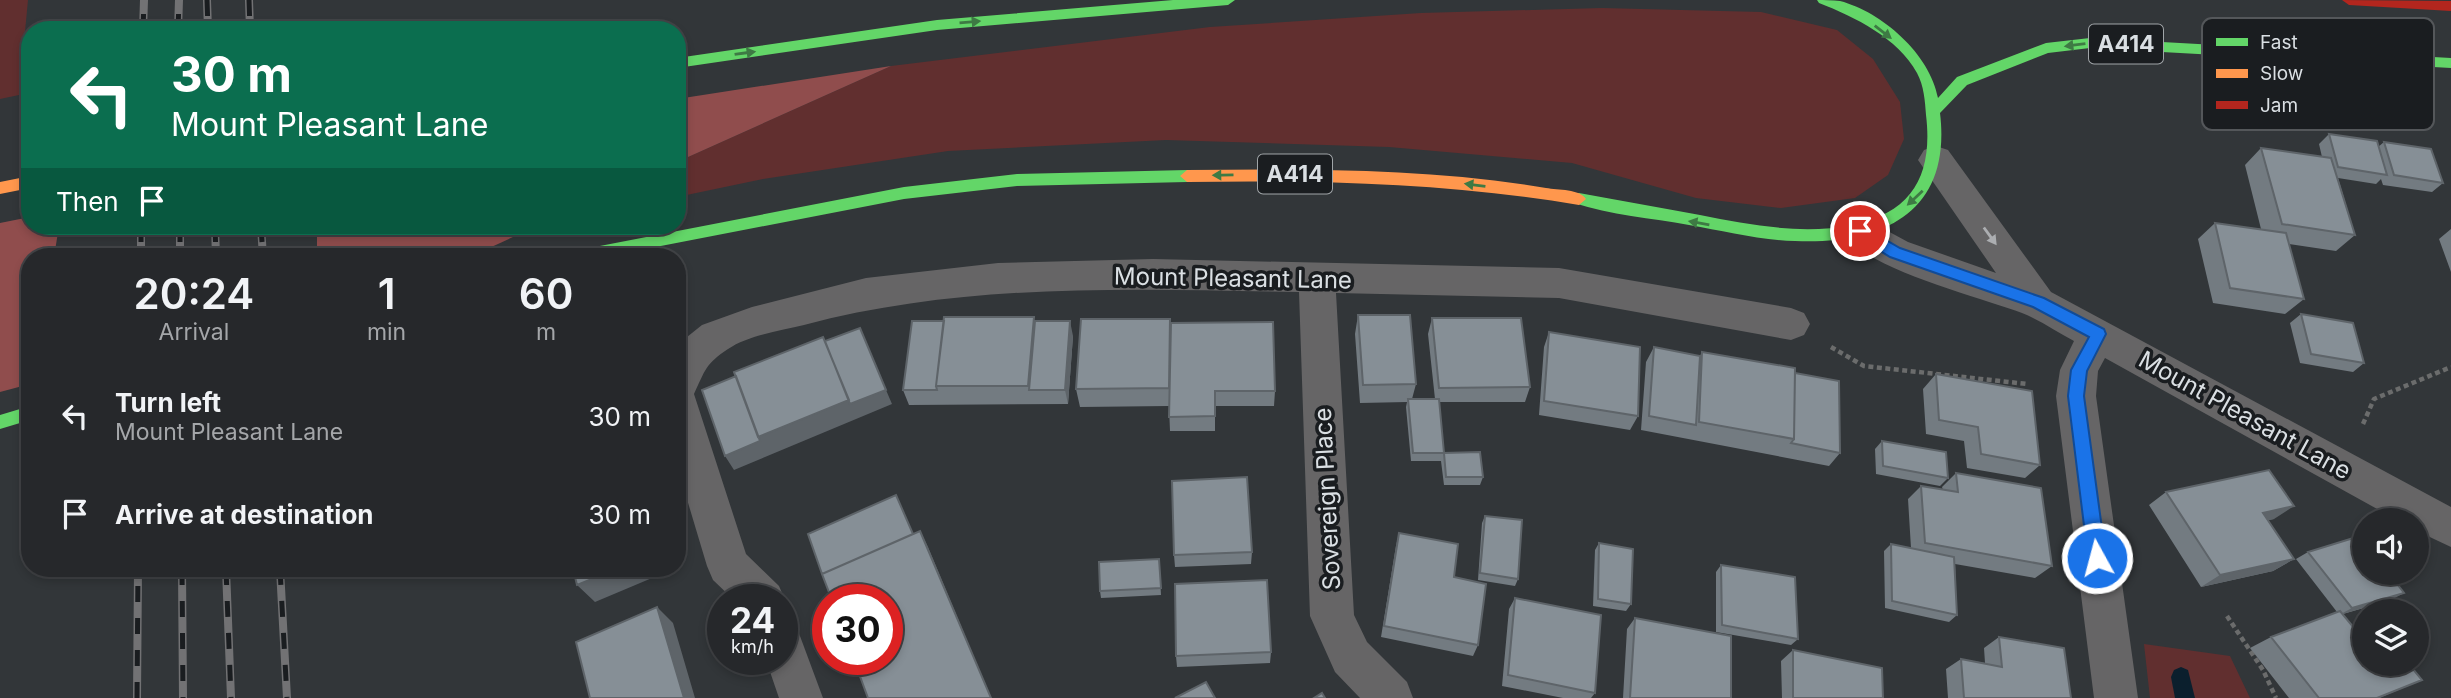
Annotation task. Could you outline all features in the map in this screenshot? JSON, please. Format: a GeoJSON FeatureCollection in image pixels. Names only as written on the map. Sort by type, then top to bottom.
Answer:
{"type":"FeatureCollection","features":[{"type":"Feature","properties":{"kind":"highway"},"geometry":{"type":"LineString","coordinates":[[686,61],[937,25],[1228,0]]}},
{"type":"Feature","properties":{"kind":"highway","name":"A414"},"geometry":{"type":"LineString","coordinates":[[686,233],[929,190],[1017,180],[1285,174],[1423,179],[1549,193],[1783,237],[1821,237],[1860,231],[1894,216],[1923,193],[1936,160],[1933,112],[1923,71],[1887,34],[1845,5],[1824,0]]}},
{"type":"Feature","properties":{"kind":"highway"},"geometry":{"type":"LineString","coordinates":[[2349,0],[2451,6]]}},
{"type":"Feature","properties":{"kind":"highway","name":"A414"},"geometry":{"type":"LineString","coordinates":[[1933,112],[1962,80],[2046,48],[2091,43],[2202,49]]}},
{"type":"Feature","properties":{"kind":"highway"},"geometry":{"type":"LineString","coordinates":[[0,188],[21,184]]}},
{"type":"Feature","properties":{"kind":"highway","name":"A414"},"geometry":{"type":"LineString","coordinates":[[616,248],[676,235]]}},
{"type":"Feature","properties":{"kind":"highway"},"geometry":{"type":"LineString","coordinates":[[1,421],[21,415]]}},
{"type":"Feature","properties":{"kind":"street","name":"Mount Pleasant Lane"},"geometry":{"type":"LineString","coordinates":[[1936,160],[2038,303]]}},
{"type":"Feature","properties":{"kind":"street","name":"Mount Pleasant Lane"},"geometry":{"type":"LineString","coordinates":[[1860,231],[1895,253],[2038,303],[2451,528]]}},
{"type":"Feature","properties":{"kind":"street","name":"Mount Pleasant Lane"},"geometry":{"type":"LineString","coordinates":[[686,376],[716,336],[752,323],[866,293],[998,278],[1153,274],[1559,283],[1791,324]]}},
{"type":"Feature","properties":{"kind":"street","name":"Sovereign Place"},"geometry":{"type":"LineString","coordinates":[[1317,279],[1332,616],[1351,657],[1391,698]]}},
{"type":"Feature","properties":{"kind":"street"},"geometry":{"type":"LineString","coordinates":[[2098,334],[2079,370],[2076,396],[2116,698]]}},
{"type":"Feature","properties":{"kind":"street"},"geometry":{"type":"LineString","coordinates":[[686,402],[728,566],[747,584]]}},
{"type":"Feature","properties":{"kind":"street"},"geometry":{"type":"LineString","coordinates":[[793,675],[801,698]]}},
{"type":"Feature","properties":{"kind":"path"},"geometry":{"type":"LineString","coordinates":[[1791,324],[1864,366],[2027,384],[2076,396]]}},
{"type":"Feature","properties":{"kind":"path"},"geometry":{"type":"LineString","coordinates":[[2344,470],[2374,398],[2451,367]]}},
{"type":"Feature","properties":{"kind":"path"},"geometry":{"type":"LineString","coordinates":[[2227,616],[2263,670],[2276,698]]}},
{"type":"Feature","properties":{"kind":"shaded area"},"geometry":{"type":"Polygon","coordinates":[[[0,0],[28,0],[26,21],[21,21],[19,95],[0,99],[0,0]]]}},
{"type":"Feature","properties":{"kind":"shaded area"},"geometry":{"type":"Polygon","coordinates":[[[1602,8],[1761,12],[1837,30],[1873,59],[1900,102],[1904,139],[1888,175],[1855,198],[1781,208],[1696,198],[1572,163],[1389,147],[1166,140],[948,151],[763,179],[686,195],[686,158],[891,66],[1210,27],[1421,13],[1602,8]]]}},
{"type":"Feature","properties":{"kind":"shaded area"},"geometry":{"type":"Polygon","coordinates":[[[891,66],[686,158],[686,98],[891,66]]]}},
{"type":"Feature","properties":{"kind":"shaded area"},"geometry":{"type":"Polygon","coordinates":[[[21,219],[21,235],[58,235],[55,248],[21,248],[21,386],[0,392],[0,223],[21,219]]]}},
{"type":"Feature","properties":{"kind":"shaded area"},"geometry":{"type":"Polygon","coordinates":[[[317,235],[517,235],[489,248],[317,248],[317,235]]]}},
{"type":"Feature","properties":{"kind":"shaded area"},"geometry":{"type":"Polygon","coordinates":[[[2144,644],[2230,656],[2250,698],[2150,698],[2144,644]]]}},
{"type":"Feature","properties":{"kind":"building"},"geometry":{"type":"Polygon","coordinates":[[[2329,134],[2377,141],[2387,175],[2338,167],[2329,134]]]}},
{"type":"Feature","properties":{"kind":"building"},"geometry":{"type":"Polygon","coordinates":[[[2384,142],[2431,149],[2443,183],[2394,175],[2384,142]]]}},
{"type":"Feature","properties":{"kind":"building"},"geometry":{"type":"Polygon","coordinates":[[[2261,148],[2331,158],[2355,235],[2282,224],[2261,148]]]}},
{"type":"Feature","properties":{"kind":"building"},"geometry":{"type":"Polygon","coordinates":[[[2215,223],[2286,233],[2304,299],[2230,288],[2215,223]]]}},
{"type":"Feature","properties":{"kind":"building"},"geometry":{"type":"Polygon","coordinates":[[[2301,314],[2353,323],[2364,363],[2311,354],[2301,314]]]}},
{"type":"Feature","properties":{"kind":"building"},"geometry":{"type":"Polygon","coordinates":[[[1358,315],[1410,315],[1416,384],[1363,385],[1358,315]]]}},
{"type":"Feature","properties":{"kind":"building"},"geometry":{"type":"Polygon","coordinates":[[[944,317],[1034,317],[1028,386],[936,386],[944,317]]]}},
{"type":"Feature","properties":{"kind":"building"},"geometry":{"type":"Polygon","coordinates":[[[1432,318],[1521,318],[1530,387],[1439,388],[1432,318]]]}},
{"type":"Feature","properties":{"kind":"building"},"geometry":{"type":"Polygon","coordinates":[[[1081,319],[1170,319],[1169,388],[1076,389],[1081,319]]]}},
{"type":"Feature","properties":{"kind":"building"},"geometry":{"type":"Polygon","coordinates":[[[912,321],[944,321],[937,390],[903,390],[912,321]]]}},
{"type":"Feature","properties":{"kind":"building"},"geometry":{"type":"Polygon","coordinates":[[[1035,321],[1070,321],[1065,390],[1029,390],[1035,321]]]}},
{"type":"Feature","properties":{"kind":"building"},"geometry":{"type":"Polygon","coordinates":[[[1273,322],[1275,391],[1215,391],[1215,416],[1169,417],[1171,323],[1273,322]]]}},
{"type":"Feature","properties":{"kind":"building"},"geometry":{"type":"Polygon","coordinates":[[[860,328],[886,390],[850,404],[825,341],[860,328]]]}},
{"type":"Feature","properties":{"kind":"building"},"geometry":{"type":"Polygon","coordinates":[[[1549,332],[1640,347],[1638,416],[1544,401],[1549,332]]]}},
{"type":"Feature","properties":{"kind":"building"},"geometry":{"type":"Polygon","coordinates":[[[823,337],[849,400],[758,437],[734,372],[823,337]]]}},
{"type":"Feature","properties":{"kind":"building"},"geometry":{"type":"Polygon","coordinates":[[[1654,347],[1700,356],[1696,425],[1649,416],[1654,347]]]}},
{"type":"Feature","properties":{"kind":"building"},"geometry":{"type":"Polygon","coordinates":[[[1702,352],[1795,368],[1794,439],[1699,422],[1702,352]]]}},
{"type":"Feature","properties":{"kind":"building"},"geometry":{"type":"Polygon","coordinates":[[[1795,373],[1839,381],[1840,453],[1791,443],[1794,439],[1795,373]]]}},
{"type":"Feature","properties":{"kind":"building"},"geometry":{"type":"Polygon","coordinates":[[[1936,374],[2032,391],[2040,465],[1981,454],[1978,427],[1939,420],[1936,374]]]}},
{"type":"Feature","properties":{"kind":"building"},"geometry":{"type":"Polygon","coordinates":[[[736,376],[760,441],[725,456],[702,390],[736,376]]]}},
{"type":"Feature","properties":{"kind":"building"},"geometry":{"type":"Polygon","coordinates":[[[1408,399],[1439,399],[1444,453],[1413,453],[1408,399]]]}},
{"type":"Feature","properties":{"kind":"building"},"geometry":{"type":"Polygon","coordinates":[[[1882,441],[1946,452],[1948,478],[1883,466],[1882,441]]]}},
{"type":"Feature","properties":{"kind":"building"},"geometry":{"type":"Polygon","coordinates":[[[1480,452],[1483,477],[1446,477],[1444,453],[1480,452]]]}},
{"type":"Feature","properties":{"kind":"building"},"geometry":{"type":"Polygon","coordinates":[[[2269,470],[2294,506],[2263,513],[2294,559],[2220,575],[2166,492],[2269,470]]]}},
{"type":"Feature","properties":{"kind":"building"},"geometry":{"type":"Polygon","coordinates":[[[1956,473],[2041,488],[2052,566],[1925,543],[1921,486],[1958,492],[1956,473]]]}},
{"type":"Feature","properties":{"kind":"building"},"geometry":{"type":"Polygon","coordinates":[[[1247,477],[1252,552],[1174,555],[1172,481],[1247,477]]]}},
{"type":"Feature","properties":{"kind":"building"},"geometry":{"type":"Polygon","coordinates":[[[896,495],[913,534],[822,574],[808,534],[896,495]]]}},
{"type":"Feature","properties":{"kind":"building"},"geometry":{"type":"Polygon","coordinates":[[[1485,516],[1522,520],[1518,579],[1480,573],[1485,516]]]}},
{"type":"Feature","properties":{"kind":"building"},"geometry":{"type":"Polygon","coordinates":[[[920,531],[991,698],[868,698],[860,675],[903,675],[903,584],[826,584],[822,574],[920,531]]]}},
{"type":"Feature","properties":{"kind":"building"},"geometry":{"type":"Polygon","coordinates":[[[1399,533],[1458,544],[1454,577],[1486,584],[1478,645],[1384,626],[1399,533]]]}},
{"type":"Feature","properties":{"kind":"building"},"geometry":{"type":"Polygon","coordinates":[[[2352,538],[2352,585],[2398,585],[2404,593],[2383,599],[2352,599],[2352,608],[2308,552],[2352,538]]]}},
{"type":"Feature","properties":{"kind":"building"},"geometry":{"type":"Polygon","coordinates":[[[1599,543],[1633,549],[1631,604],[1598,599],[1599,543]]]}},
{"type":"Feature","properties":{"kind":"building"},"geometry":{"type":"Polygon","coordinates":[[[1891,544],[1954,557],[1957,615],[1892,601],[1891,544]]]}},
{"type":"Feature","properties":{"kind":"building"},"geometry":{"type":"Polygon","coordinates":[[[1159,559],[1161,588],[1100,591],[1099,562],[1159,559]]]}},
{"type":"Feature","properties":{"kind":"building"},"geometry":{"type":"Polygon","coordinates":[[[1721,565],[1795,577],[1798,639],[1722,625],[1721,565]]]}},
{"type":"Feature","properties":{"kind":"building"},"geometry":{"type":"Polygon","coordinates":[[[575,577],[597,577],[577,585],[575,577]]]}},
{"type":"Feature","properties":{"kind":"building"},"geometry":{"type":"Polygon","coordinates":[[[1267,580],[1271,652],[1176,656],[1175,584],[1267,580]]]}},
{"type":"Feature","properties":{"kind":"building"},"geometry":{"type":"Polygon","coordinates":[[[1515,598],[1601,615],[1595,693],[1508,675],[1515,598]]]}},
{"type":"Feature","properties":{"kind":"building"},"geometry":{"type":"Polygon","coordinates":[[[657,607],[684,698],[590,698],[576,642],[657,607]]]}},
{"type":"Feature","properties":{"kind":"building"},"geometry":{"type":"Polygon","coordinates":[[[2340,611],[2352,626],[2352,676],[2419,676],[2422,680],[2377,698],[2319,698],[2271,637],[2340,611]]]}},
{"type":"Feature","properties":{"kind":"building"},"geometry":{"type":"Polygon","coordinates":[[[1635,618],[1731,636],[1731,698],[1630,698],[1635,618]]]}},
{"type":"Feature","properties":{"kind":"building"},"geometry":{"type":"Polygon","coordinates":[[[1999,637],[2064,648],[2071,698],[1964,698],[1961,659],[2002,667],[1999,637]]]}},
{"type":"Feature","properties":{"kind":"building"},"geometry":{"type":"Polygon","coordinates":[[[1793,650],[1882,668],[1883,698],[1793,698],[1793,650]]]}},
{"type":"Feature","properties":{"kind":"building"},"geometry":{"type":"Polygon","coordinates":[[[1206,682],[1215,698],[1175,698],[1206,682]]]}},
{"type":"Feature","properties":{"kind":"waterway"},"geometry":{"type":"LineString","coordinates":[[2181,677],[2185,698]]}},
{"type":"Feature","properties":{"kind":"railway"},"geometry":{"type":"LineString","coordinates":[[143,21],[144,0]]}},
{"type":"Feature","properties":{"kind":"railway"},"geometry":{"type":"LineString","coordinates":[[178,21],[179,0]]}},
{"type":"Feature","properties":{"kind":"railway"},"geometry":{"type":"LineString","coordinates":[[207,0],[208,21]]}},
{"type":"Feature","properties":{"kind":"railway"},"geometry":{"type":"LineString","coordinates":[[249,0],[250,21]]}},
{"type":"Feature","properties":{"kind":"railway"},"geometry":{"type":"LineString","coordinates":[[141,235],[141,248]]}},
{"type":"Feature","properties":{"kind":"railway"},"geometry":{"type":"LineString","coordinates":[[180,235],[180,248]]}},
{"type":"Feature","properties":{"kind":"railway"},"geometry":{"type":"LineString","coordinates":[[215,235],[216,248]]}},
{"type":"Feature","properties":{"kind":"railway"},"geometry":{"type":"LineString","coordinates":[[262,235],[262,248]]}},
{"type":"Feature","properties":{"kind":"railway"},"geometry":{"type":"LineString","coordinates":[[137,698],[138,577]]}},
{"type":"Feature","properties":{"kind":"railway"},"geometry":{"type":"LineString","coordinates":[[182,577],[183,698]]}},
{"type":"Feature","properties":{"kind":"railway"},"geometry":{"type":"LineString","coordinates":[[226,577],[231,698]]}},
{"type":"Feature","properties":{"kind":"railway"},"geometry":{"type":"LineString","coordinates":[[280,577],[287,698]]}},
{"type":"Feature","properties":{"kind":"traffic: fast"},"geometry":{"type":"LineString","coordinates":[[686,62],[937,25],[1228,0]]}},
{"type":"Feature","properties":{"kind":"traffic: fast"},"geometry":{"type":"LineString","coordinates":[[1579,199],[1797,236],[1856,230],[1877,224],[1909,205],[1920,193],[1933,161],[1934,120],[1931,94],[1925,75],[1903,46],[1879,27],[1852,11],[1824,0]]}},
{"type":"Feature","properties":{"kind":"traffic: fast"},"geometry":{"type":"LineString","coordinates":[[1933,112],[1962,81],[2046,48],[2090,43],[2202,49]]}},
{"type":"Feature","properties":{"kind":"traffic: fast"},"geometry":{"type":"LineString","coordinates":[[2434,62],[2451,63]]}},
{"type":"Feature","properties":{"kind":"traffic: fast"},"geometry":{"type":"LineString","coordinates":[[620,248],[904,193],[1017,180],[1187,176]]}},
{"type":"Feature","properties":{"kind":"traffic: fast"},"geometry":{"type":"LineString","coordinates":[[0,422],[21,416]]}},
{"type":"Feature","properties":{"kind":"traffic: slow"},"geometry":{"type":"LineString","coordinates":[[1187,176],[1384,177],[1482,185],[1579,199]]}},
{"type":"Feature","properties":{"kind":"traffic: slow"},"geometry":{"type":"LineString","coordinates":[[0,188],[21,184]]}},
{"type":"Feature","properties":{"kind":"traffic: jam"},"geometry":{"type":"LineString","coordinates":[[2349,0],[2451,6]]}},
{"type":"Feature","properties":{"kind":"route"},"geometry":{"type":"LineString","coordinates":[[1860,231],[1895,253],[2038,303],[2098,334],[2079,370],[2076,396],[2097,558]]}}]}
